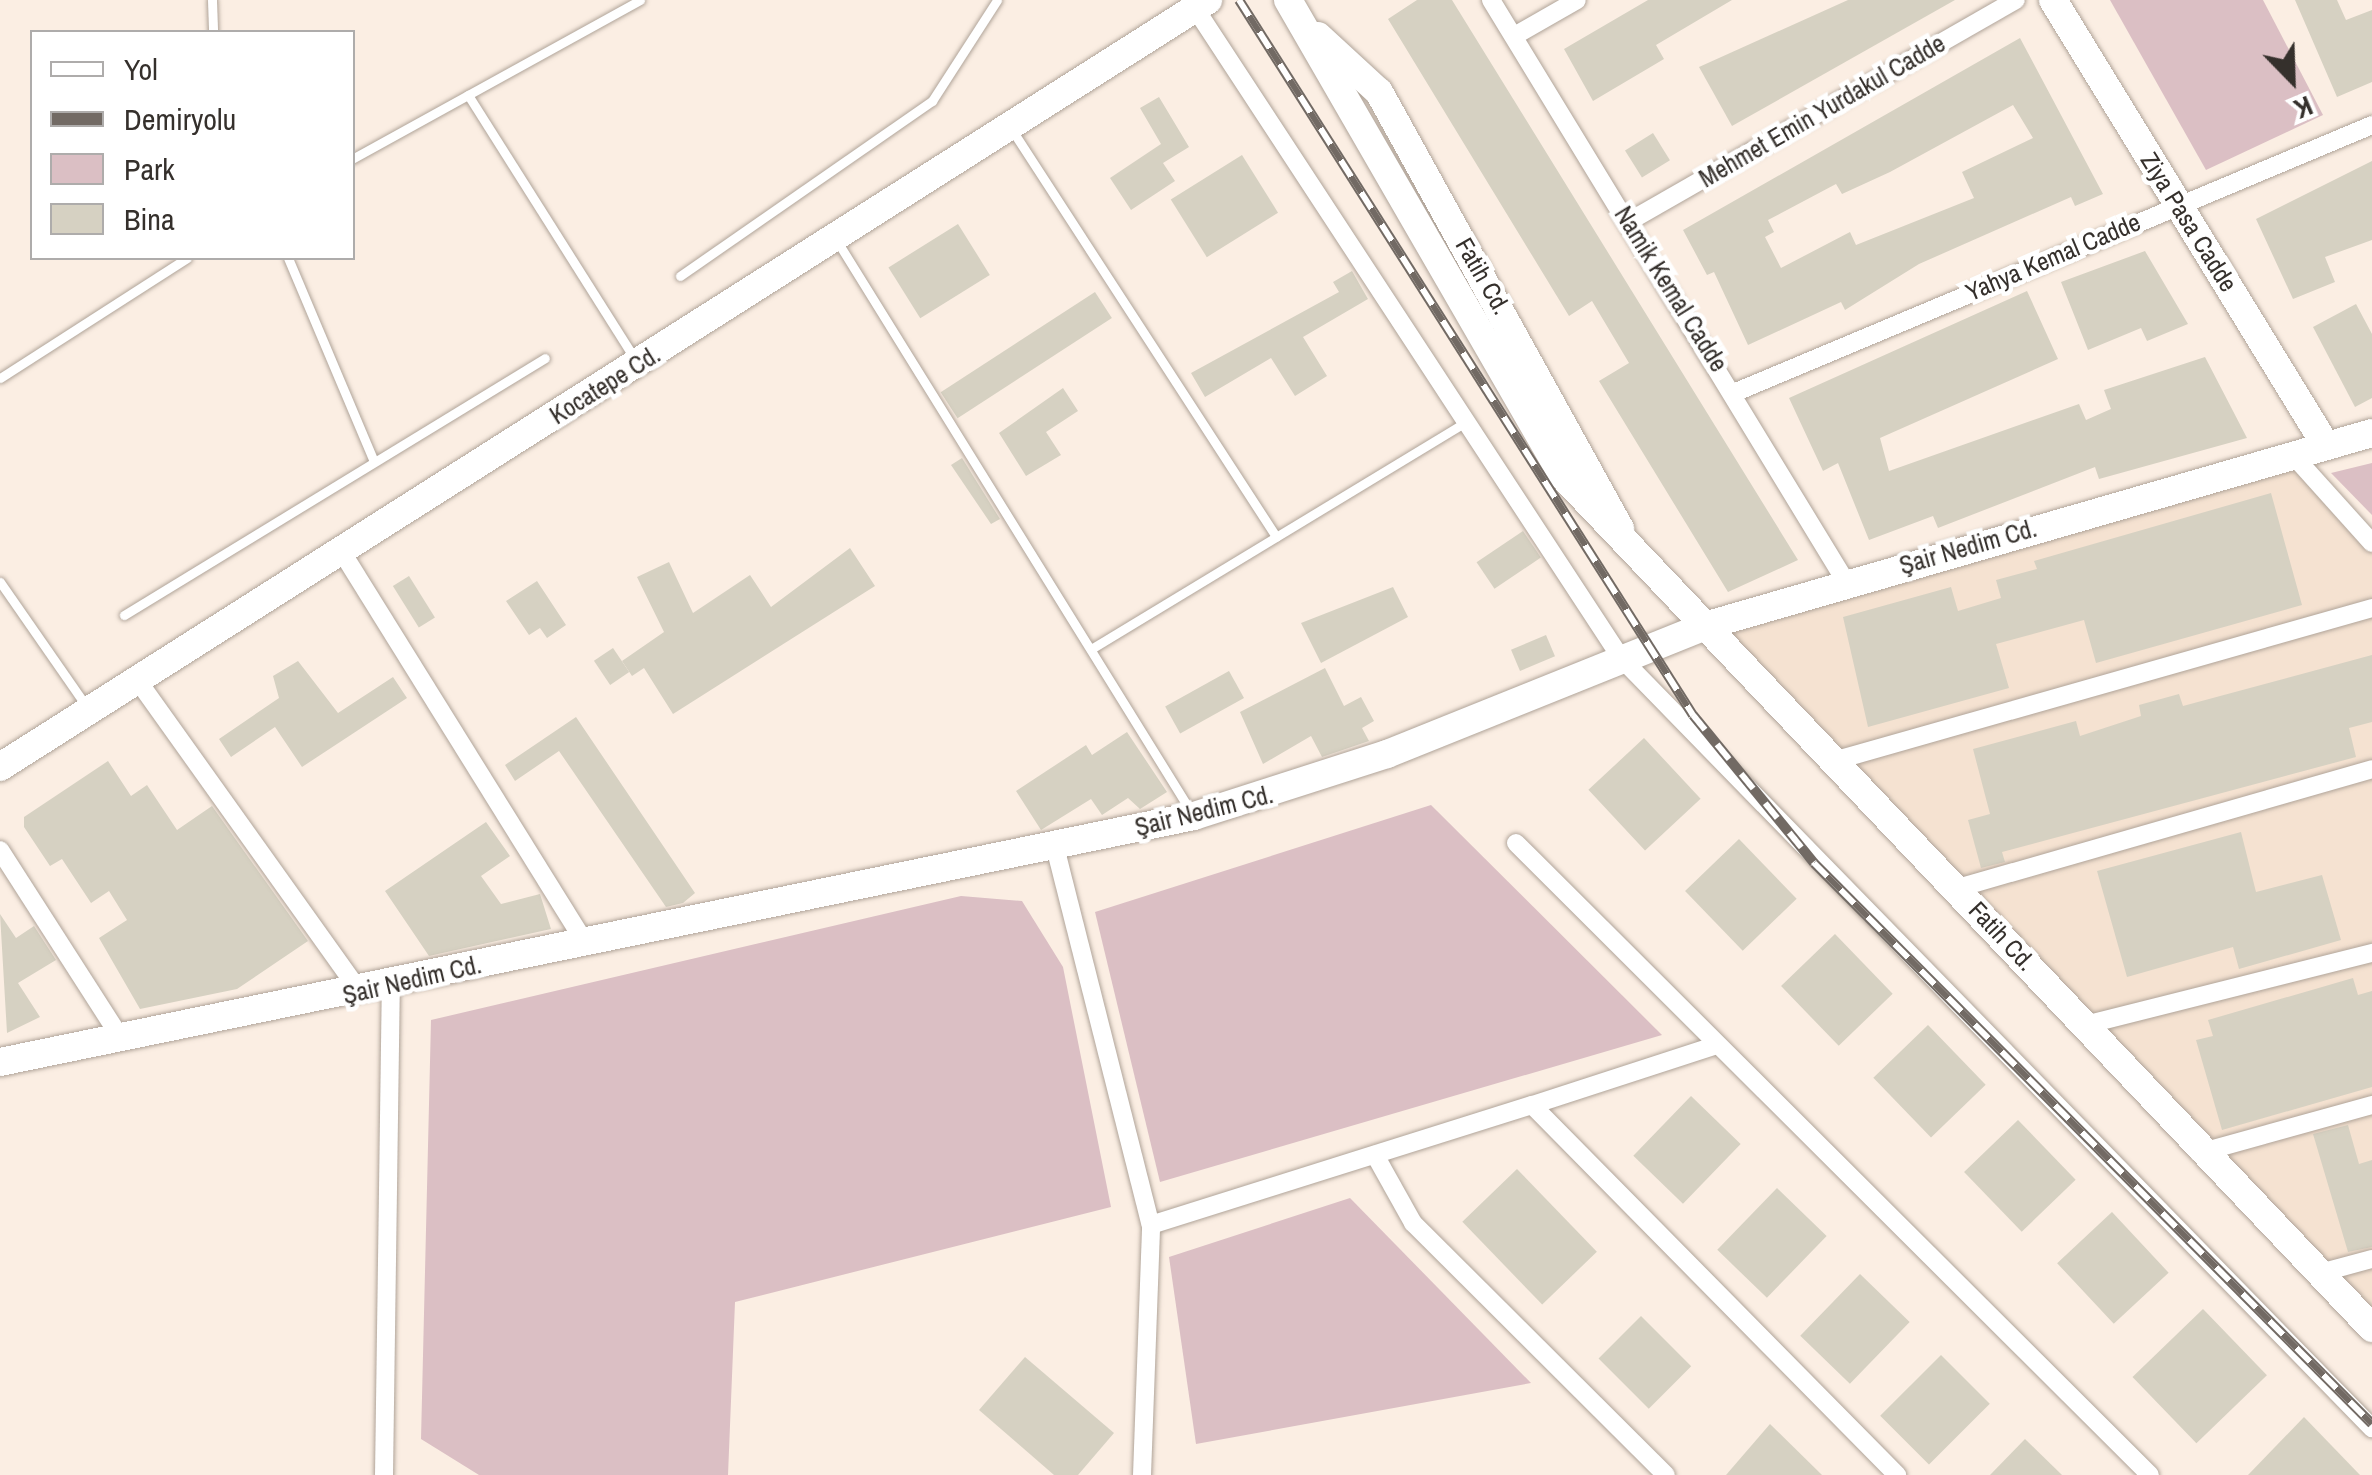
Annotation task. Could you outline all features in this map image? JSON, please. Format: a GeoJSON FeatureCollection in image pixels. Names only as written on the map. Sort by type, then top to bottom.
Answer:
{"type":"FeatureCollection","features":[{"type":"Feature","properties":{"kind":"street","name":"Fatih Cd."},"geometry":{"type":"LineString","coordinates":[[1288,0],[1306,25],[1379,92],[1600,481],[1628,549],[1708,626],[1958,888],[2199,1154],[2372,1328]]}},
{"type":"Feature","properties":{"kind":"street","name":"Namik Kemal Cadde"},"geometry":{"type":"LineString","coordinates":[[1491,0],[1736,392],[1846,582]]}},
{"type":"Feature","properties":{"kind":"street"},"geometry":{"type":"LineString","coordinates":[[1516,36],[1577,0]]}},
{"type":"Feature","properties":{"kind":"street","name":"Mehmet Emin Yurdakul Cadde"},"geometry":{"type":"LineString","coordinates":[[1628,222],[2016,0]]}},
{"type":"Feature","properties":{"kind":"street","name":"Ziya Pasa Cadde"},"geometry":{"type":"LineString","coordinates":[[2053,0],[2325,444]]}},
{"type":"Feature","properties":{"kind":"street"},"geometry":{"type":"LineString","coordinates":[[1202,4],[1466,422],[1621,658],[2372,1428]]}},
{"type":"Feature","properties":{"kind":"street","name":"Kocatepe Cd."},"geometry":{"type":"LineString","coordinates":[[0,767],[1202,4]]}},
{"type":"Feature","properties":{"kind":"street","name":"Yahya Kemal Cadde"},"geometry":{"type":"LineString","coordinates":[[1736,392],[2372,125]]}},
{"type":"Feature","properties":{"kind":"street","name":"Şair Nedim Cd."},"geometry":{"type":"LineString","coordinates":[[0,1062],[360,992],[1194,816],[1371,760],[1708,626],[2291,452],[2372,433]]}},
{"type":"Feature","properties":{"kind":"street"},"geometry":{"type":"LineString","coordinates":[[2291,452],[2372,543]]}},
{"type":"Feature","properties":{"kind":"street"},"geometry":{"type":"LineString","coordinates":[[340,549],[585,942]]}},
{"type":"Feature","properties":{"kind":"street"},"geometry":{"type":"LineString","coordinates":[[1836,760],[2372,608]]}},
{"type":"Feature","properties":{"kind":"street"},"geometry":{"type":"LineString","coordinates":[[136,678],[360,992]]}},
{"type":"Feature","properties":{"kind":"street"},"geometry":{"type":"LineString","coordinates":[[1958,888],[2372,768]]}},
{"type":"Feature","properties":{"kind":"street"},"geometry":{"type":"LineString","coordinates":[[1516,843],[2150,1475]]}},
{"type":"Feature","properties":{"kind":"street"},"geometry":{"type":"LineString","coordinates":[[1054,844],[1151,1226],[1142,1475]]}},
{"type":"Feature","properties":{"kind":"street"},"geometry":{"type":"LineString","coordinates":[[0,850],[122,1040]]}},
{"type":"Feature","properties":{"kind":"street"},"geometry":{"type":"LineString","coordinates":[[2085,1025],[2372,953]]}},
{"type":"Feature","properties":{"kind":"street"},"geometry":{"type":"LineString","coordinates":[[384,1475],[391,985]]}},
{"type":"Feature","properties":{"kind":"street"},"geometry":{"type":"LineString","coordinates":[[1151,1226],[1717,1045]]}},
{"type":"Feature","properties":{"kind":"street"},"geometry":{"type":"LineString","coordinates":[[1532,1105],[1897,1475]]}},
{"type":"Feature","properties":{"kind":"street"},"geometry":{"type":"LineString","coordinates":[[2199,1154],[2372,1105]]}},
{"type":"Feature","properties":{"kind":"street"},"geometry":{"type":"LineString","coordinates":[[1375,1155],[1413,1222],[1666,1475]]}},
{"type":"Feature","properties":{"kind":"street"},"geometry":{"type":"LineString","coordinates":[[2320,1273],[2372,1260]]}},
{"type":"Feature","properties":{"kind":"lane"},"geometry":{"type":"LineString","coordinates":[[212,0],[214,30]]}},
{"type":"Feature","properties":{"kind":"lane"},"geometry":{"type":"LineString","coordinates":[[680,276],[932,101],[997,0]]}},
{"type":"Feature","properties":{"kind":"lane"},"geometry":{"type":"LineString","coordinates":[[355,157],[637,1]]}},
{"type":"Feature","properties":{"kind":"lane"},"geometry":{"type":"LineString","coordinates":[[468,95],[638,364]]}},
{"type":"Feature","properties":{"kind":"lane"},"geometry":{"type":"LineString","coordinates":[[1010,128],[1276,536]]}},
{"type":"Feature","properties":{"kind":"lane"},"geometry":{"type":"LineString","coordinates":[[836,239],[1194,816]]}},
{"type":"Feature","properties":{"kind":"lane"},"geometry":{"type":"LineString","coordinates":[[0,378],[184,260]]}},
{"type":"Feature","properties":{"kind":"lane"},"geometry":{"type":"LineString","coordinates":[[289,260],[374,462]]}},
{"type":"Feature","properties":{"kind":"lane"},"geometry":{"type":"LineString","coordinates":[[124,615],[545,358]]}},
{"type":"Feature","properties":{"kind":"lane"},"geometry":{"type":"LineString","coordinates":[[1091,649],[1466,422]]}},
{"type":"Feature","properties":{"kind":"lane"},"geometry":{"type":"LineString","coordinates":[[0,582],[89,709]]}},
{"type":"Feature","properties":{"kind":"shaded area"},"geometry":{"type":"Polygon","coordinates":[[[2291,453],[2372,543],[2372,1328],[1708,625],[2291,453]]]}},
{"type":"Feature","properties":{"kind":"green space"},"geometry":{"type":"Polygon","coordinates":[[[2110,0],[2263,0],[2323,115],[2206,170],[2110,0]]]}},
{"type":"Feature","properties":{"kind":"green space"},"geometry":{"type":"Polygon","coordinates":[[[2372,463],[2372,515],[2331,473],[2372,463]]]}},
{"type":"Feature","properties":{"kind":"green space"},"geometry":{"type":"Polygon","coordinates":[[[1431,805],[1662,1035],[1160,1182],[1095,912],[1431,805]]]}},
{"type":"Feature","properties":{"kind":"green space"},"geometry":{"type":"Polygon","coordinates":[[[961,896],[1022,901],[1063,967],[1111,1207],[735,1302],[728,1475],[479,1475],[421,1439],[431,1020],[961,896]]]}},
{"type":"Feature","properties":{"kind":"green space"},"geometry":{"type":"Polygon","coordinates":[[[1350,1198],[1531,1383],[1196,1444],[1169,1257],[1350,1198]]]}},
{"type":"Feature","properties":{"kind":"building"},"geometry":{"type":"Polygon","coordinates":[[[1417,0],[1452,0],[1798,560],[1728,592],[1599,381],[1629,363],[1592,301],[1569,316],[1388,19],[1417,0]]]}},
{"type":"Feature","properties":{"kind":"building"},"geometry":{"type":"Polygon","coordinates":[[[1648,0],[1732,0],[1656,45],[1664,59],[1593,101],[1564,49],[1648,0]]]}},
{"type":"Feature","properties":{"kind":"building"},"geometry":{"type":"Polygon","coordinates":[[[1848,0],[1955,0],[1732,126],[1699,67],[1848,0]]]}},
{"type":"Feature","properties":{"kind":"building"},"geometry":{"type":"Polygon","coordinates":[[[2295,0],[2337,0],[2346,20],[2372,10],[2372,82],[2337,97],[2295,0]]]}},
{"type":"Feature","properties":{"kind":"building"},"geometry":{"type":"Polygon","coordinates":[[[2020,38],[2103,194],[2075,206],[2071,197],[1919,264],[1845,310],[1841,302],[1748,345],[1714,272],[1707,275],[1683,230],[2020,38]],[[2013,105],[1890,172],[1842,194],[1836,184],[1768,220],[1774,232],[1765,237],[1781,268],[1850,232],[1856,245],[1974,198],[1962,172],[2033,138],[2013,105]]]}},
{"type":"Feature","properties":{"kind":"building"},"geometry":{"type":"Polygon","coordinates":[[[1159,97],[1189,147],[1163,163],[1175,181],[1131,210],[1110,178],[1161,144],[1140,108],[1159,97]]]}},
{"type":"Feature","properties":{"kind":"building"},"geometry":{"type":"Polygon","coordinates":[[[1653,133],[1670,160],[1642,178],[1625,150],[1653,133]]]}},
{"type":"Feature","properties":{"kind":"building"},"geometry":{"type":"Polygon","coordinates":[[[1242,155],[1278,213],[1207,257],[1171,200],[1242,155]]]}},
{"type":"Feature","properties":{"kind":"building"},"geometry":{"type":"Polygon","coordinates":[[[2372,161],[2372,240],[2325,257],[2335,282],[2293,299],[2256,219],[2372,161]]]}},
{"type":"Feature","properties":{"kind":"building"},"geometry":{"type":"Polygon","coordinates":[[[958,224],[990,275],[920,318],[888,267],[958,224]]]}},
{"type":"Feature","properties":{"kind":"building"},"geometry":{"type":"Polygon","coordinates":[[[2145,251],[2188,324],[2147,341],[2141,328],[2088,350],[2061,282],[2145,251]]]}},
{"type":"Feature","properties":{"kind":"building"},"geometry":{"type":"Polygon","coordinates":[[[1352,271],[1368,299],[1303,337],[1327,376],[1295,396],[1271,358],[1205,397],[1191,373],[1339,292],[1333,282],[1352,271]]]}},
{"type":"Feature","properties":{"kind":"building"},"geometry":{"type":"Polygon","coordinates":[[[2027,291],[2058,359],[1880,438],[1889,471],[2079,404],[2086,420],[2111,409],[2104,390],[2205,357],[2247,438],[2099,479],[2095,467],[1938,528],[1933,516],[1869,540],[1838,463],[1823,471],[1789,398],[2027,291]]]}},
{"type":"Feature","properties":{"kind":"building"},"geometry":{"type":"Polygon","coordinates":[[[1095,292],[1112,318],[958,418],[941,392],[1095,292]]]}},
{"type":"Feature","properties":{"kind":"building"},"geometry":{"type":"Polygon","coordinates":[[[2356,304],[2372,334],[2372,398],[2355,407],[2313,327],[2356,304]]]}},
{"type":"Feature","properties":{"kind":"building"},"geometry":{"type":"Polygon","coordinates":[[[1063,388],[1078,411],[1046,432],[1061,455],[1026,476],[999,433],[1063,388]]]}},
{"type":"Feature","properties":{"kind":"building"},"geometry":{"type":"Polygon","coordinates":[[[962,458],[1000,519],[991,524],[951,465],[962,458]]]}},
{"type":"Feature","properties":{"kind":"building"},"geometry":{"type":"Polygon","coordinates":[[[2271,493],[2302,605],[2096,663],[2084,620],[1996,644],[2009,688],[1868,727],[1843,617],[1951,587],[1958,611],[2001,598],[1996,580],[2037,569],[2034,561],[2271,493]]]}},
{"type":"Feature","properties":{"kind":"building"},"geometry":{"type":"Polygon","coordinates":[[[1523,531],[1541,558],[1494,589],[1477,562],[1523,531]]]}},
{"type":"Feature","properties":{"kind":"building"},"geometry":{"type":"Polygon","coordinates":[[[850,548],[875,586],[673,714],[644,668],[632,676],[622,661],[664,632],[637,577],[669,562],[693,613],[750,575],[771,607],[850,548]]]}},
{"type":"Feature","properties":{"kind":"building"},"geometry":{"type":"Polygon","coordinates":[[[409,576],[435,618],[419,628],[393,586],[409,576]]]}},
{"type":"Feature","properties":{"kind":"building"},"geometry":{"type":"Polygon","coordinates":[[[537,581],[566,625],[547,638],[540,628],[529,635],[506,601],[537,581]]]}},
{"type":"Feature","properties":{"kind":"building"},"geometry":{"type":"Polygon","coordinates":[[[1393,587],[1408,617],[1321,663],[1301,623],[1393,587]]]}},
{"type":"Feature","properties":{"kind":"building"},"geometry":{"type":"Polygon","coordinates":[[[1546,635],[1555,656],[1520,671],[1511,650],[1546,635]]]}},
{"type":"Feature","properties":{"kind":"building"},"geometry":{"type":"Polygon","coordinates":[[[613,648],[629,672],[610,685],[594,661],[613,648]]]}},
{"type":"Feature","properties":{"kind":"building"},"geometry":{"type":"Polygon","coordinates":[[[2372,655],[2372,722],[2349,728],[2356,757],[2002,852],[2005,862],[1981,868],[1968,820],[1990,814],[1973,749],[2076,721],[2080,736],[2141,716],[2139,705],[2179,694],[2183,706],[2372,655]]]}},
{"type":"Feature","properties":{"kind":"building"},"geometry":{"type":"Polygon","coordinates":[[[298,661],[338,713],[393,677],[407,698],[302,767],[275,727],[231,757],[219,739],[279,698],[273,676],[298,661]]]}},
{"type":"Feature","properties":{"kind":"building"},"geometry":{"type":"Polygon","coordinates":[[[1325,668],[1344,706],[1361,697],[1374,721],[1362,728],[1369,741],[1322,757],[1311,736],[1263,764],[1240,712],[1325,668]]]}},
{"type":"Feature","properties":{"kind":"building"},"geometry":{"type":"Polygon","coordinates":[[[1229,671],[1244,698],[1180,734],[1165,706],[1229,671]]]}},
{"type":"Feature","properties":{"kind":"building"},"geometry":{"type":"Polygon","coordinates":[[[576,717],[695,893],[683,903],[666,907],[559,751],[515,781],[505,765],[576,717]]]}},
{"type":"Feature","properties":{"kind":"building"},"geometry":{"type":"Polygon","coordinates":[[[1127,732],[1167,792],[1140,809],[1128,798],[1102,815],[1091,799],[1041,830],[1016,791],[1086,745],[1092,755],[1127,732]]]}},
{"type":"Feature","properties":{"kind":"building"},"geometry":{"type":"Polygon","coordinates":[[[1644,738],[1701,799],[1645,851],[1588,790],[1644,738]]]}},
{"type":"Feature","properties":{"kind":"building"},"geometry":{"type":"Polygon","coordinates":[[[108,761],[131,796],[147,785],[177,830],[212,806],[308,941],[237,989],[140,1009],[99,938],[127,920],[109,891],[91,903],[62,859],[50,866],[24,827],[24,817],[108,761]]]}},
{"type":"Feature","properties":{"kind":"building"},"geometry":{"type":"Polygon","coordinates":[[[486,822],[510,856],[481,876],[501,904],[540,894],[551,929],[429,956],[385,891],[486,822]]]}},
{"type":"Feature","properties":{"kind":"building"},"geometry":{"type":"Polygon","coordinates":[[[2241,832],[2256,892],[2322,875],[2341,940],[2239,969],[2233,947],[2127,977],[2097,871],[2241,832]]]}},
{"type":"Feature","properties":{"kind":"building"},"geometry":{"type":"Polygon","coordinates":[[[1739,839],[1797,899],[1743,951],[1685,891],[1739,839]]]}},
{"type":"Feature","properties":{"kind":"building"},"geometry":{"type":"Polygon","coordinates":[[[0,914],[16,938],[34,926],[56,960],[18,983],[40,1017],[7,1033],[0,914]]]}},
{"type":"Feature","properties":{"kind":"building"},"geometry":{"type":"Polygon","coordinates":[[[1835,934],[1893,994],[1839,1046],[1781,986],[1835,934]]]}},
{"type":"Feature","properties":{"kind":"building"},"geometry":{"type":"Polygon","coordinates":[[[2353,978],[2358,995],[2372,991],[2372,1087],[2222,1130],[2196,1040],[2213,1036],[2208,1020],[2353,978]]]}},
{"type":"Feature","properties":{"kind":"building"},"geometry":{"type":"Polygon","coordinates":[[[1928,1025],[1986,1085],[1931,1137],[1873,1078],[1928,1025]]]}},
{"type":"Feature","properties":{"kind":"building"},"geometry":{"type":"Polygon","coordinates":[[[1691,1096],[1741,1144],[1683,1204],[1633,1156],[1691,1096]]]}},
{"type":"Feature","properties":{"kind":"building"},"geometry":{"type":"Polygon","coordinates":[[[2018,1120],[2076,1180],[2022,1232],[1964,1172],[2018,1120]]]}},
{"type":"Feature","properties":{"kind":"building"},"geometry":{"type":"Polygon","coordinates":[[[2348,1125],[2359,1164],[2372,1160],[2372,1247],[2348,1252],[2313,1134],[2348,1125]]]}},
{"type":"Feature","properties":{"kind":"building"},"geometry":{"type":"Polygon","coordinates":[[[1517,1169],[1597,1252],[1542,1305],[1462,1222],[1517,1169]]]}},
{"type":"Feature","properties":{"kind":"building"},"geometry":{"type":"Polygon","coordinates":[[[1777,1188],[1827,1236],[1767,1298],[1717,1250],[1777,1188]]]}},
{"type":"Feature","properties":{"kind":"building"},"geometry":{"type":"Polygon","coordinates":[[[2112,1212],[2169,1273],[2114,1324],[2057,1263],[2112,1212]]]}},
{"type":"Feature","properties":{"kind":"building"},"geometry":{"type":"Polygon","coordinates":[[[1860,1274],[1910,1322],[1850,1384],[1800,1336],[1860,1274]]]}},
{"type":"Feature","properties":{"kind":"building"},"geometry":{"type":"Polygon","coordinates":[[[2203,1309],[2267,1375],[2196,1443],[2133,1377],[2203,1309]]]}},
{"type":"Feature","properties":{"kind":"building"},"geometry":{"type":"Polygon","coordinates":[[[1641,1316],[1691,1366],[1649,1409],[1599,1358],[1641,1316]]]}},
{"type":"Feature","properties":{"kind":"building"},"geometry":{"type":"Polygon","coordinates":[[[1941,1355],[1990,1404],[1929,1465],[1880,1416],[1941,1355]]]}},
{"type":"Feature","properties":{"kind":"building"},"geometry":{"type":"Polygon","coordinates":[[[1025,1357],[1114,1433],[1078,1475],[1054,1475],[979,1410],[1025,1357]]]}},
{"type":"Feature","properties":{"kind":"building"},"geometry":{"type":"Polygon","coordinates":[[[2304,1417],[2360,1475],[2248,1475],[2304,1417]]]}},
{"type":"Feature","properties":{"kind":"building"},"geometry":{"type":"Polygon","coordinates":[[[1770,1424],[1822,1475],[1726,1475],[1770,1424]]]}},
{"type":"Feature","properties":{"kind":"building"},"geometry":{"type":"Polygon","coordinates":[[[2025,1439],[2062,1475],[1990,1475],[2025,1439]]]}},
{"type":"Feature","properties":{"kind":"railway"},"geometry":{"type":"LineString","coordinates":[[1239,0],[1693,715],[1814,863],[2372,1424]]}}]}
